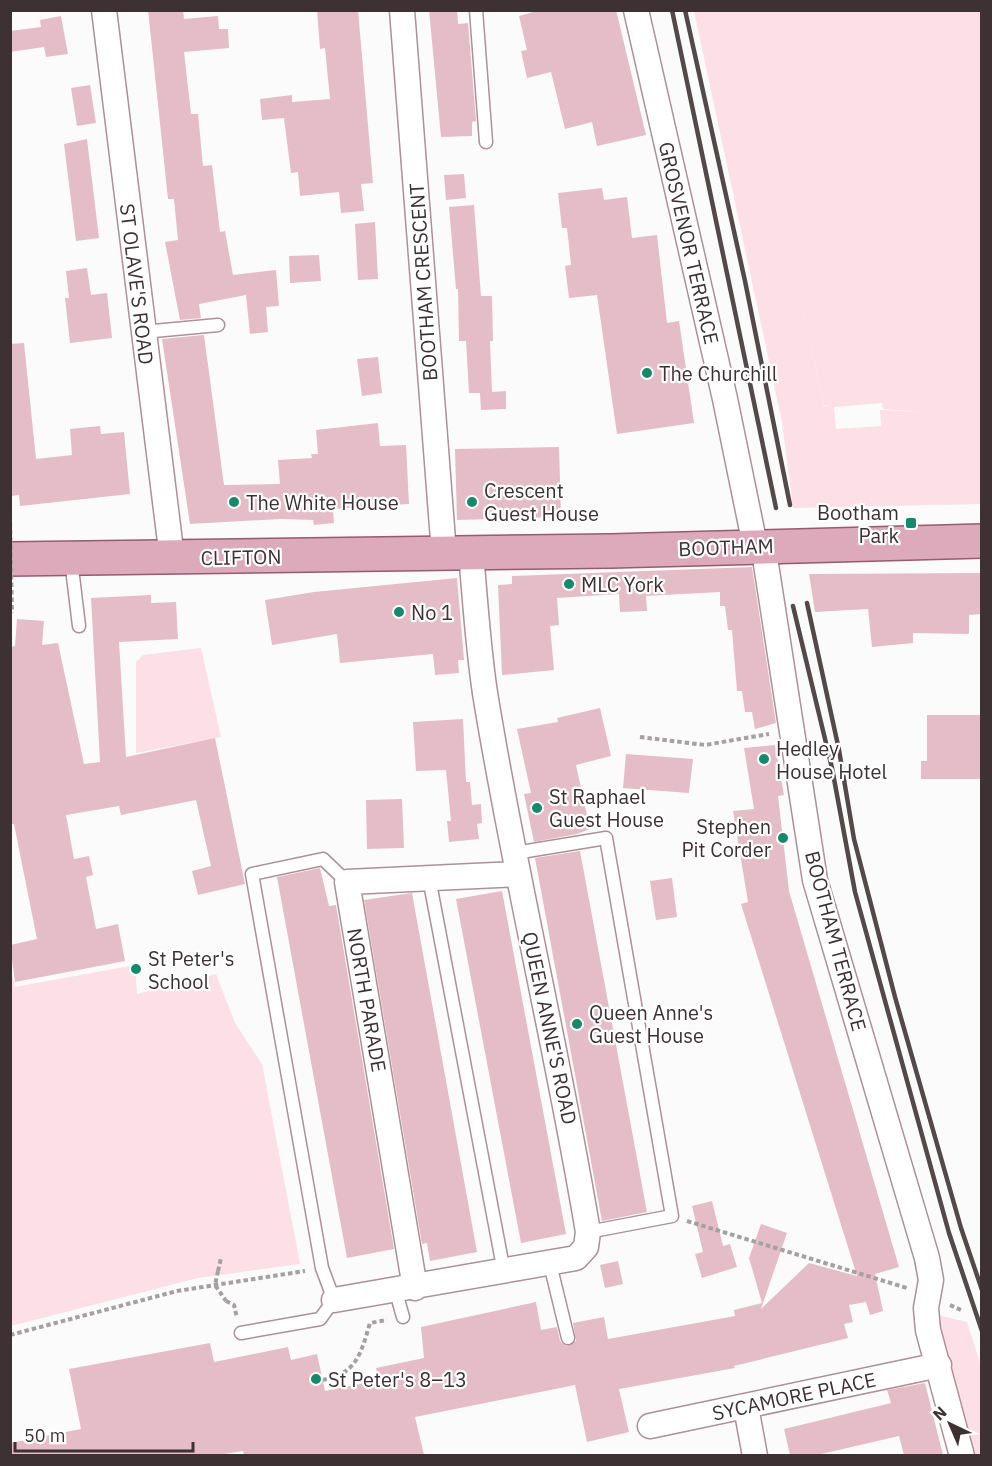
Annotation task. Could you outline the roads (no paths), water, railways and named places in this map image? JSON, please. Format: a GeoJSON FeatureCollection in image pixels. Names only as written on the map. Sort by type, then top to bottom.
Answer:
{"type":"FeatureCollection","features":[{"type":"Feature","properties":{"kind":"main road","name":"BOOTHAM"},"geometry":{"type":"LineString","coordinates":[[457,553],[981,541]]}},
{"type":"Feature","properties":{"kind":"main road","name":"CLIFTON"},"geometry":{"type":"LineString","coordinates":[[10,559],[457,553]]}},
{"type":"Feature","properties":{"kind":"street","name":"ST OLAVE'S ROAD"},"geometry":{"type":"LineString","coordinates":[[104,10],[172,558]]}},
{"type":"Feature","properties":{"kind":"street","name":"BOOTHAM CRESCENT"},"geometry":{"type":"LineString","coordinates":[[402,10],[457,553]]}},
{"type":"Feature","properties":{"kind":"street","name":"GROSVENOR TERRACE"},"geometry":{"type":"LineString","coordinates":[[636,10],[759,545]]}},
{"type":"Feature","properties":{"kind":"street","name":"BOOTHAM TERRACE"},"geometry":{"type":"LineString","coordinates":[[759,545],[816,880],[927,1258],[931,1280],[927,1295],[928,1330],[962,1455]]}},
{"type":"Feature","properties":{"kind":"street","name":"QUEEN ANNE'S ROAD"},"geometry":{"type":"LineString","coordinates":[[457,553],[516,863],[570,1126],[588,1232]]}},
{"type":"Feature","properties":{"kind":"street"},"geometry":{"type":"LineString","coordinates":[[347,882],[429,878],[516,863]]}},
{"type":"Feature","properties":{"kind":"street","name":"NORTH PARADE"},"geometry":{"type":"LineString","coordinates":[[347,882],[406,1290]]}},
{"type":"Feature","properties":{"kind":"street"},"geometry":{"type":"LineString","coordinates":[[334,1300],[406,1290],[576,1258],[586,1247],[588,1232]]}},
{"type":"Feature","properties":{"kind":"street","name":"SYCAMORE PLACE"},"geometry":{"type":"LineString","coordinates":[[650,1426],[939,1365]]}},
{"type":"Feature","properties":{"kind":"street"},"geometry":{"type":"LineString","coordinates":[[746,1407],[755,1455]]}},
{"type":"Feature","properties":{"kind":"lane"},"geometry":{"type":"LineString","coordinates":[[476,10],[486,142]]}},
{"type":"Feature","properties":{"kind":"lane"},"geometry":{"type":"LineString","coordinates":[[143,332],[218,325]]}},
{"type":"Feature","properties":{"kind":"lane"},"geometry":{"type":"LineString","coordinates":[[71,559],[79,626]]}},
{"type":"Feature","properties":{"kind":"lane"},"geometry":{"type":"LineString","coordinates":[[516,863],[606,838],[672,1216],[588,1232]]}},
{"type":"Feature","properties":{"kind":"lane"},"geometry":{"type":"LineString","coordinates":[[241,1333],[320,1319],[334,1300],[322,1268],[252,874],[323,860],[347,882]]}},
{"type":"Feature","properties":{"kind":"lane"},"geometry":{"type":"LineString","coordinates":[[429,878],[504,1272]]}},
{"type":"Feature","properties":{"kind":"lane"},"geometry":{"type":"LineString","coordinates":[[550,1264],[568,1338]]}},
{"type":"Feature","properties":{"kind":"lane"},"geometry":{"type":"LineString","coordinates":[[403,1317],[406,1290]]}},
{"type":"Feature","properties":{"kind":"railway"},"geometry":{"type":"LineString","coordinates":[[672,10],[776,508]]}},
{"type":"Feature","properties":{"kind":"railway"},"geometry":{"type":"LineString","coordinates":[[685,10],[745,281],[790,505]]}},
{"type":"Feature","properties":{"kind":"railway"},"geometry":{"type":"LineString","coordinates":[[807,603],[839,750],[854,839],[895,997],[961,1228],[982,1290]]}},
{"type":"Feature","properties":{"kind":"railway"},"geometry":{"type":"LineString","coordinates":[[793,606],[832,768],[855,892],[949,1233],[982,1331]]}},
{"type":"Feature","properties":{"kind":"place","name":"The Churchill"},"geometry":{"type":"Point","coordinates":[647,373]}},
{"type":"Feature","properties":{"kind":"place","name":"The White House"},"geometry":{"type":"Point","coordinates":[234,502]}},
{"type":"Feature","properties":{"kind":"place","name":"Crescent Guest House"},"geometry":{"type":"Point","coordinates":[472,502]}},
{"type":"Feature","properties":{"kind":"place","name":"Bootham Park"},"geometry":{"type":"Point","coordinates":[911,523]}},
{"type":"Feature","properties":{"kind":"place","name":"MLC York"},"geometry":{"type":"Point","coordinates":[569,584]}},
{"type":"Feature","properties":{"kind":"place","name":"No 1"},"geometry":{"type":"Point","coordinates":[399,612]}},
{"type":"Feature","properties":{"kind":"place","name":"Hedley House Hotel"},"geometry":{"type":"Point","coordinates":[764,759]}},
{"type":"Feature","properties":{"kind":"place","name":"St Raphael Guest House"},"geometry":{"type":"Point","coordinates":[537,808]}},
{"type":"Feature","properties":{"kind":"place","name":"Stephen Pit Corder"},"geometry":{"type":"Point","coordinates":[783,838]}},
{"type":"Feature","properties":{"kind":"place","name":"St Peter's School"},"geometry":{"type":"Point","coordinates":[136,969]}},
{"type":"Feature","properties":{"kind":"place","name":"Queen Anne's Guest House"},"geometry":{"type":"Point","coordinates":[577,1024]}},
{"type":"Feature","properties":{"kind":"place","name":"St Peter's 8–13"},"geometry":{"type":"Point","coordinates":[316,1379]}}]}
